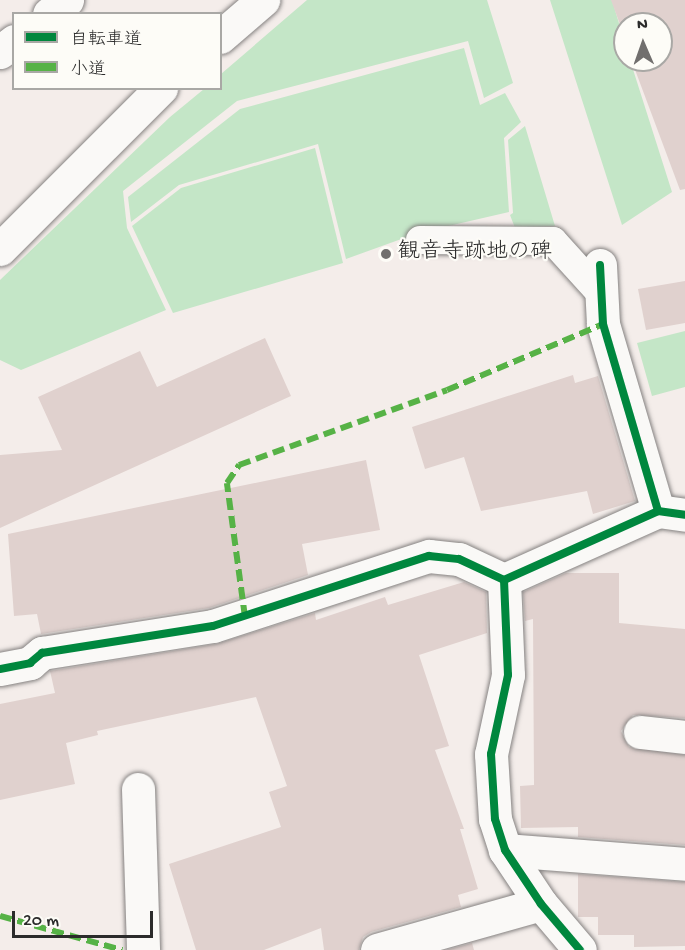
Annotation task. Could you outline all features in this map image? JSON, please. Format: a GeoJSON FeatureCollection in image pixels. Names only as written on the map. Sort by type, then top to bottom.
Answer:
{"type":"FeatureCollection","features":[{"type":"Feature","properties":{"kind":"main road"},"geometry":{"type":"LineString","coordinates":[[52,12],[67,0]]}},
{"type":"Feature","properties":{"kind":"main road"},"geometry":{"type":"LineString","coordinates":[[222,35],[262,0]]}},
{"type":"Feature","properties":{"kind":"main road"},"geometry":{"type":"LineString","coordinates":[[0,249],[159,90]]}},
{"type":"Feature","properties":{"kind":"main road"},"geometry":{"type":"LineString","coordinates":[[0,669],[30,663],[42,653],[213,626],[429,556],[459,559],[504,580],[671,513],[603,324],[601,279]]}},
{"type":"Feature","properties":{"kind":"main road"},"geometry":{"type":"LineString","coordinates":[[504,580],[508,675],[491,754],[495,819],[505,850],[541,904],[580,950]]}},
{"type":"Feature","properties":{"kind":"main road"},"geometry":{"type":"LineString","coordinates":[[640,732],[685,737]]}},
{"type":"Feature","properties":{"kind":"main road"},"geometry":{"type":"LineString","coordinates":[[138,789],[143,950]]}},
{"type":"Feature","properties":{"kind":"main road"},"geometry":{"type":"LineString","coordinates":[[505,850],[685,864]]}},
{"type":"Feature","properties":{"kind":"main road"},"geometry":{"type":"LineString","coordinates":[[378,950],[541,904]]}},
{"type":"Feature","properties":{"kind":"lane"},"geometry":{"type":"LineString","coordinates":[[420,240],[553,241],[601,279]]}},
{"type":"Feature","properties":{"kind":"green space"},"geometry":{"type":"Polygon","coordinates":[[[307,0],[487,0],[513,83],[484,98],[468,41],[237,101],[123,191],[127,228],[166,310],[21,370],[0,360],[0,280],[170,117],[203,90],[222,90],[222,73],[307,0]]]}},
{"type":"Feature","properties":{"kind":"green space"},"geometry":{"type":"Polygon","coordinates":[[[550,0],[612,0],[616,12],[613,12],[613,72],[634,72],[672,192],[622,225],[550,0]]]}},
{"type":"Feature","properties":{"kind":"green space"},"geometry":{"type":"Polygon","coordinates":[[[464,48],[480,105],[505,93],[521,122],[504,138],[509,212],[418,233],[346,259],[318,144],[179,185],[131,222],[128,197],[240,109],[464,48]]]}},
{"type":"Feature","properties":{"kind":"green space"},"geometry":{"type":"Polygon","coordinates":[[[525,126],[555,226],[515,228],[510,215],[513,213],[508,140],[525,126]]]}},
{"type":"Feature","properties":{"kind":"green space"},"geometry":{"type":"Polygon","coordinates":[[[315,148],[343,263],[173,313],[132,226],[181,188],[315,148]]]}},
{"type":"Feature","properties":{"kind":"green space"},"geometry":{"type":"Polygon","coordinates":[[[685,331],[685,387],[652,396],[637,343],[685,331]]]}},
{"type":"Feature","properties":{"kind":"building"},"geometry":{"type":"Polygon","coordinates":[[[611,0],[685,0],[685,189],[680,190],[636,72],[673,72],[673,12],[615,12],[611,0]]]}},
{"type":"Feature","properties":{"kind":"building"},"geometry":{"type":"Polygon","coordinates":[[[685,281],[685,323],[646,330],[638,289],[685,281]]]}},
{"type":"Feature","properties":{"kind":"building"},"geometry":{"type":"Polygon","coordinates":[[[265,338],[291,396],[0,528],[0,455],[62,450],[38,397],[140,351],[157,387],[265,338]]]}},
{"type":"Feature","properties":{"kind":"building"},"geometry":{"type":"Polygon","coordinates":[[[573,375],[575,383],[598,376],[635,501],[593,514],[587,491],[481,511],[464,457],[425,469],[412,427],[573,375]]]}},
{"type":"Feature","properties":{"kind":"building"},"geometry":{"type":"Polygon","coordinates":[[[366,460],[380,530],[302,544],[308,575],[209,608],[41,634],[37,614],[14,616],[8,534],[366,460]]]}},
{"type":"Feature","properties":{"kind":"building"},"geometry":{"type":"Polygon","coordinates":[[[566,573],[619,573],[619,623],[685,629],[685,718],[633,715],[621,731],[629,747],[685,755],[685,845],[578,837],[578,827],[521,828],[520,786],[534,785],[533,619],[525,621],[523,592],[566,573]]]}},
{"type":"Feature","properties":{"kind":"building"},"geometry":{"type":"Polygon","coordinates":[[[464,582],[486,592],[487,633],[419,655],[449,746],[435,750],[464,829],[460,829],[478,889],[458,895],[461,907],[371,932],[363,937],[359,950],[324,950],[321,928],[264,950],[196,950],[169,864],[281,827],[269,792],[287,786],[256,697],[97,731],[98,735],[66,743],[75,784],[0,800],[0,704],[55,693],[50,671],[216,644],[315,613],[316,620],[385,597],[388,605],[464,582]]]}},
{"type":"Feature","properties":{"kind":"building"},"geometry":{"type":"Polygon","coordinates":[[[578,874],[685,882],[685,946],[634,947],[634,935],[598,935],[598,917],[578,917],[578,874]]]}},
{"type":"Feature","properties":{"kind":"building"},"geometry":{"type":"Polygon","coordinates":[[[472,943],[474,950],[446,950],[472,943]]]}},
{"type":"Feature","properties":{"kind":"marked path"},"geometry":{"type":"LineString","coordinates":[[245,617],[227,483],[239,465],[447,390],[603,324]]}},
{"type":"Feature","properties":{"kind":"marked path"},"geometry":{"type":"LineString","coordinates":[[0,916],[122,950]]}},
{"type":"Feature","properties":{"kind":"cycle path"},"geometry":{"type":"LineString","coordinates":[[600,265],[603,324],[658,511]]}},
{"type":"Feature","properties":{"kind":"cycle path"},"geometry":{"type":"LineString","coordinates":[[0,669],[30,663],[42,653],[213,626],[429,556],[459,559],[504,580],[658,511],[685,515]]}},
{"type":"Feature","properties":{"kind":"cycle path"},"geometry":{"type":"LineString","coordinates":[[504,580],[508,675],[491,754],[495,819],[505,850],[541,904],[580,950]]}},
{"type":"Feature","properties":{"kind":"place","name":"観音寺跡地の碑"},"geometry":{"type":"Point","coordinates":[386,254]}}]}
